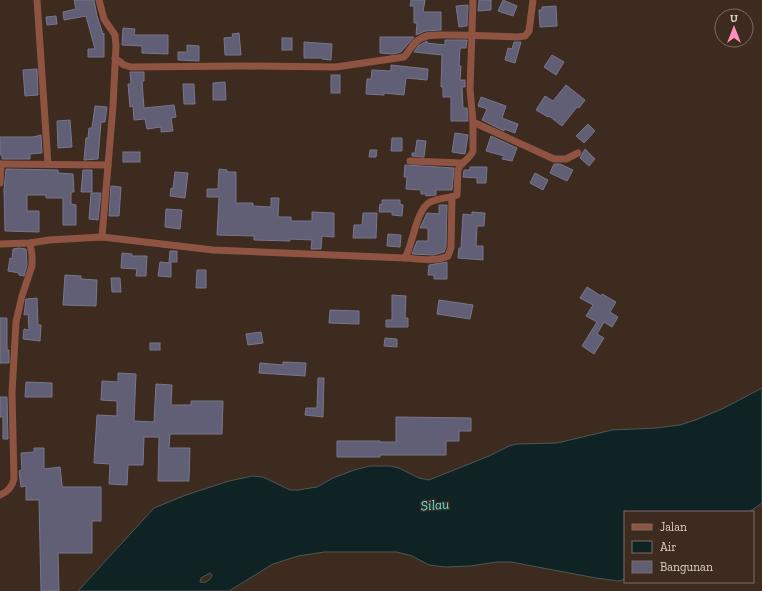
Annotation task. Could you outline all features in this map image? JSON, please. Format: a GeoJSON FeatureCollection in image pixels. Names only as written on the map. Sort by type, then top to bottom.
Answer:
{"type":"FeatureCollection","features":[{"type":"Feature","properties":{"kind":"street"},"geometry":{"type":"LineString","coordinates":[[37,0],[48,164]]}},
{"type":"Feature","properties":{"kind":"street"},"geometry":{"type":"LineString","coordinates":[[99,0],[104,19],[115,35],[115,58],[102,237]]}},
{"type":"Feature","properties":{"kind":"street"},"geometry":{"type":"LineString","coordinates":[[405,258],[424,206],[439,199],[457,195],[458,170],[473,151],[473,122],[470,89],[473,0]]}},
{"type":"Feature","properties":{"kind":"street"},"geometry":{"type":"LineString","coordinates":[[115,58],[124,65],[131,67],[336,67],[404,57],[415,42],[421,38],[431,36],[525,36],[528,31],[533,0]]}},
{"type":"Feature","properties":{"kind":"street"},"geometry":{"type":"LineString","coordinates":[[473,122],[554,159],[566,159],[578,153]]}},
{"type":"Feature","properties":{"kind":"street"},"geometry":{"type":"LineString","coordinates":[[410,161],[462,163]]}},
{"type":"Feature","properties":{"kind":"street"},"geometry":{"type":"LineString","coordinates":[[0,184],[0,164],[108,164]]}},
{"type":"Feature","properties":{"kind":"street"},"geometry":{"type":"LineString","coordinates":[[0,244],[102,237],[213,250],[430,260],[448,256],[451,248],[452,197]]}},
{"type":"Feature","properties":{"kind":"street"},"geometry":{"type":"LineString","coordinates":[[0,495],[9,490],[13,485],[14,479],[12,393],[16,322],[22,296],[32,266],[30,243]]}},
{"type":"Feature","properties":{"kind":"water","name":"Silau"},"geometry":{"type":"Polygon","coordinates":[[[762,388],[762,503],[750,511],[624,511],[624,579],[619,581],[511,562],[445,567],[429,565],[412,556],[397,552],[324,552],[298,556],[273,564],[229,591],[78,591],[154,508],[186,495],[229,481],[252,476],[263,477],[290,490],[298,490],[317,487],[333,478],[370,466],[390,466],[399,468],[419,478],[429,480],[517,444],[557,443],[612,430],[656,428],[680,425],[724,408],[762,388]],[[210,573],[201,578],[200,582],[208,581],[212,575],[210,573]]]}},
{"type":"Feature","properties":{"kind":"building"},"geometry":{"type":"Polygon","coordinates":[[[74,0],[94,0],[97,16],[103,34],[104,33],[104,57],[88,57],[88,49],[95,49],[86,16],[64,20],[63,12],[76,9],[74,0]]]}},
{"type":"Feature","properties":{"kind":"building"},"geometry":{"type":"Polygon","coordinates":[[[411,0],[425,0],[423,12],[441,12],[441,30],[425,31],[416,35],[417,23],[414,23],[414,6],[410,6],[411,0]]]}},
{"type":"Feature","properties":{"kind":"building"},"geometry":{"type":"Polygon","coordinates":[[[479,0],[491,0],[491,10],[478,11],[479,0]]]}},
{"type":"Feature","properties":{"kind":"building"},"geometry":{"type":"Polygon","coordinates":[[[503,0],[517,6],[513,16],[498,11],[503,0]]]}},
{"type":"Feature","properties":{"kind":"building"},"geometry":{"type":"Polygon","coordinates":[[[468,5],[467,26],[459,27],[456,6],[468,5]]]}},
{"type":"Feature","properties":{"kind":"building"},"geometry":{"type":"Polygon","coordinates":[[[556,6],[557,26],[540,27],[539,10],[542,10],[542,7],[556,6]]]}},
{"type":"Feature","properties":{"kind":"building"},"geometry":{"type":"Polygon","coordinates":[[[56,16],[57,24],[47,25],[46,17],[56,16]]]}},
{"type":"Feature","properties":{"kind":"building"},"geometry":{"type":"Polygon","coordinates":[[[123,28],[135,29],[134,35],[168,35],[168,54],[142,53],[142,46],[122,45],[123,28]]]}},
{"type":"Feature","properties":{"kind":"building"},"geometry":{"type":"Polygon","coordinates":[[[239,33],[241,55],[225,55],[224,38],[233,37],[232,34],[239,33]]]}},
{"type":"Feature","properties":{"kind":"building"},"geometry":{"type":"Polygon","coordinates":[[[380,37],[414,37],[401,52],[393,54],[380,53],[380,37]]]}},
{"type":"Feature","properties":{"kind":"building"},"geometry":{"type":"Polygon","coordinates":[[[282,38],[292,38],[292,50],[282,50],[282,38]]]}},
{"type":"Feature","properties":{"kind":"building"},"geometry":{"type":"Polygon","coordinates":[[[445,40],[467,40],[466,48],[460,48],[459,66],[461,66],[460,80],[465,80],[465,87],[462,87],[463,108],[467,108],[468,121],[451,121],[451,97],[443,97],[443,87],[441,87],[442,55],[414,52],[418,46],[427,41],[427,43],[445,45],[445,40]]]}},
{"type":"Feature","properties":{"kind":"building"},"geometry":{"type":"Polygon","coordinates":[[[304,42],[332,44],[331,60],[322,58],[304,58],[304,42]]]}},
{"type":"Feature","properties":{"kind":"building"},"geometry":{"type":"Polygon","coordinates":[[[514,42],[521,42],[515,63],[505,60],[508,48],[512,49],[514,42]]]}},
{"type":"Feature","properties":{"kind":"building"},"geometry":{"type":"Polygon","coordinates":[[[187,45],[199,46],[199,61],[178,60],[178,52],[187,52],[187,45]]]}},
{"type":"Feature","properties":{"kind":"building"},"geometry":{"type":"Polygon","coordinates":[[[552,55],[564,62],[556,75],[544,67],[552,55]]]}},
{"type":"Feature","properties":{"kind":"building"},"geometry":{"type":"Polygon","coordinates":[[[391,65],[428,69],[427,80],[406,78],[404,95],[384,93],[384,95],[366,94],[367,79],[371,79],[372,70],[391,71],[391,65]]]}},
{"type":"Feature","properties":{"kind":"building"},"geometry":{"type":"Polygon","coordinates":[[[37,69],[38,95],[25,96],[23,70],[37,69]]]}},
{"type":"Feature","properties":{"kind":"building"},"geometry":{"type":"Polygon","coordinates":[[[130,72],[144,72],[144,81],[142,81],[144,108],[174,105],[176,117],[171,118],[173,131],[161,132],[161,127],[147,129],[145,119],[134,120],[133,106],[130,107],[128,84],[131,84],[130,72]]]}},
{"type":"Feature","properties":{"kind":"building"},"geometry":{"type":"Polygon","coordinates":[[[331,75],[340,75],[340,93],[331,93],[331,75]]]}},
{"type":"Feature","properties":{"kind":"building"},"geometry":{"type":"Polygon","coordinates":[[[225,82],[226,100],[213,100],[213,83],[225,82]]]}},
{"type":"Feature","properties":{"kind":"building"},"geometry":{"type":"Polygon","coordinates":[[[183,84],[194,84],[195,104],[184,104],[183,84]]]}},
{"type":"Feature","properties":{"kind":"building"},"geometry":{"type":"Polygon","coordinates":[[[566,85],[585,100],[579,108],[577,107],[562,126],[549,116],[548,117],[536,110],[545,96],[553,101],[566,85]]]}},
{"type":"Feature","properties":{"kind":"building"},"geometry":{"type":"Polygon","coordinates":[[[481,97],[506,106],[502,118],[518,124],[515,133],[504,129],[504,131],[482,120],[487,109],[478,106],[481,97]]]}},
{"type":"Feature","properties":{"kind":"building"},"geometry":{"type":"Polygon","coordinates":[[[95,106],[107,107],[105,122],[101,122],[98,159],[84,160],[86,138],[88,138],[89,128],[92,128],[95,106]]]}},
{"type":"Feature","properties":{"kind":"building"},"geometry":{"type":"Polygon","coordinates":[[[70,120],[72,147],[58,148],[57,121],[70,120]]]}},
{"type":"Feature","properties":{"kind":"building"},"geometry":{"type":"Polygon","coordinates":[[[588,124],[595,131],[584,143],[576,136],[588,124]]]}},
{"type":"Feature","properties":{"kind":"building"},"geometry":{"type":"Polygon","coordinates":[[[455,133],[468,135],[465,154],[452,152],[455,133]]]}},
{"type":"Feature","properties":{"kind":"building"},"geometry":{"type":"Polygon","coordinates":[[[41,135],[42,153],[30,154],[30,159],[2,159],[2,155],[0,155],[0,137],[33,137],[41,135]]]}},
{"type":"Feature","properties":{"kind":"building"},"geometry":{"type":"Polygon","coordinates":[[[491,136],[517,148],[512,161],[502,159],[504,156],[486,151],[491,136]]]}},
{"type":"Feature","properties":{"kind":"building"},"geometry":{"type":"Polygon","coordinates":[[[392,138],[402,138],[402,151],[391,151],[392,138]]]}},
{"type":"Feature","properties":{"kind":"building"},"geometry":{"type":"Polygon","coordinates":[[[417,140],[426,141],[424,157],[412,156],[412,153],[415,153],[417,140]]]}},
{"type":"Feature","properties":{"kind":"building"},"geometry":{"type":"Polygon","coordinates":[[[585,149],[595,159],[589,166],[580,158],[585,149]]]}},
{"type":"Feature","properties":{"kind":"building"},"geometry":{"type":"Polygon","coordinates":[[[370,150],[377,150],[376,157],[369,157],[370,150]]]}},
{"type":"Feature","properties":{"kind":"building"},"geometry":{"type":"Polygon","coordinates":[[[123,152],[140,152],[140,162],[123,162],[123,152]]]}},
{"type":"Feature","properties":{"kind":"building"},"geometry":{"type":"Polygon","coordinates":[[[554,164],[560,164],[573,170],[567,181],[550,173],[554,164]]]}},
{"type":"Feature","properties":{"kind":"building"},"geometry":{"type":"Polygon","coordinates":[[[405,165],[454,168],[452,190],[436,190],[436,195],[426,196],[426,194],[421,194],[421,190],[406,189],[407,177],[404,177],[405,165]]]}},
{"type":"Feature","properties":{"kind":"building"},"geometry":{"type":"Polygon","coordinates":[[[470,167],[487,167],[486,183],[477,183],[477,178],[463,177],[464,170],[470,170],[470,167]]]}},
{"type":"Feature","properties":{"kind":"building"},"geometry":{"type":"Polygon","coordinates":[[[6,169],[58,170],[58,173],[73,174],[74,192],[71,192],[71,204],[76,205],[76,225],[63,225],[63,198],[46,198],[46,195],[27,195],[27,211],[39,211],[39,232],[5,231],[4,190],[6,169]]]}},
{"type":"Feature","properties":{"kind":"building"},"geometry":{"type":"Polygon","coordinates":[[[219,169],[227,170],[227,172],[236,172],[236,203],[253,203],[253,206],[271,207],[271,198],[279,198],[278,217],[291,217],[291,221],[312,221],[312,212],[334,213],[334,237],[322,236],[321,249],[311,249],[312,240],[254,240],[254,236],[217,235],[219,197],[207,197],[207,189],[218,189],[219,169]]]}},
{"type":"Feature","properties":{"kind":"building"},"geometry":{"type":"Polygon","coordinates":[[[83,170],[92,170],[92,192],[81,192],[83,170]]]}},
{"type":"Feature","properties":{"kind":"building"},"geometry":{"type":"Polygon","coordinates":[[[175,172],[188,173],[185,198],[170,196],[171,188],[173,189],[175,172]]]}},
{"type":"Feature","properties":{"kind":"building"},"geometry":{"type":"Polygon","coordinates":[[[535,173],[548,180],[543,190],[530,183],[535,173]]]}},
{"type":"Feature","properties":{"kind":"building"},"geometry":{"type":"Polygon","coordinates":[[[111,186],[121,187],[119,216],[109,216],[111,186]]]}},
{"type":"Feature","properties":{"kind":"building"},"geometry":{"type":"Polygon","coordinates":[[[91,193],[101,193],[98,220],[89,219],[91,193]]]}},
{"type":"Feature","properties":{"kind":"building"},"geometry":{"type":"Polygon","coordinates":[[[382,200],[400,200],[400,204],[403,205],[402,216],[392,215],[392,212],[379,212],[380,204],[382,205],[382,200]]]}},
{"type":"Feature","properties":{"kind":"building"},"geometry":{"type":"Polygon","coordinates":[[[439,205],[447,205],[446,247],[444,252],[433,255],[412,254],[417,241],[428,241],[428,228],[420,228],[427,213],[439,214],[439,205]]]}},
{"type":"Feature","properties":{"kind":"building"},"geometry":{"type":"Polygon","coordinates":[[[166,209],[182,210],[180,229],[165,227],[166,209]]]}},
{"type":"Feature","properties":{"kind":"building"},"geometry":{"type":"Polygon","coordinates":[[[472,212],[485,213],[484,226],[477,226],[476,246],[483,246],[483,260],[458,258],[459,248],[461,248],[463,214],[472,215],[472,212]]]}},
{"type":"Feature","properties":{"kind":"building"},"geometry":{"type":"Polygon","coordinates":[[[363,213],[377,213],[376,238],[353,238],[354,225],[362,225],[363,213]]]}},
{"type":"Feature","properties":{"kind":"building"},"geometry":{"type":"Polygon","coordinates":[[[388,234],[401,235],[400,247],[387,246],[388,234]]]}},
{"type":"Feature","properties":{"kind":"building"},"geometry":{"type":"Polygon","coordinates":[[[13,249],[26,249],[27,265],[24,276],[19,275],[19,273],[8,271],[10,258],[12,259],[13,249]]]}},
{"type":"Feature","properties":{"kind":"building"},"geometry":{"type":"Polygon","coordinates":[[[170,251],[177,251],[177,262],[169,262],[170,251]]]}},
{"type":"Feature","properties":{"kind":"building"},"geometry":{"type":"Polygon","coordinates":[[[122,253],[132,254],[132,256],[147,256],[146,276],[136,276],[137,269],[121,268],[122,253]]]}},
{"type":"Feature","properties":{"kind":"building"},"geometry":{"type":"Polygon","coordinates":[[[160,262],[171,263],[171,277],[158,276],[160,262]]]}},
{"type":"Feature","properties":{"kind":"building"},"geometry":{"type":"Polygon","coordinates":[[[447,262],[447,279],[434,279],[434,275],[428,275],[429,265],[447,262]]]}},
{"type":"Feature","properties":{"kind":"building"},"geometry":{"type":"Polygon","coordinates":[[[197,270],[206,270],[206,288],[196,288],[197,270]]]}},
{"type":"Feature","properties":{"kind":"building"},"geometry":{"type":"Polygon","coordinates":[[[65,275],[81,276],[81,279],[97,280],[96,306],[63,305],[65,275]]]}},
{"type":"Feature","properties":{"kind":"building"},"geometry":{"type":"Polygon","coordinates":[[[111,278],[120,278],[121,292],[112,292],[111,278]]]}},
{"type":"Feature","properties":{"kind":"building"},"geometry":{"type":"Polygon","coordinates":[[[587,287],[601,296],[602,294],[616,302],[610,312],[618,317],[612,327],[604,322],[597,334],[604,338],[594,354],[582,346],[597,322],[586,316],[593,305],[580,298],[587,287]]]}},
{"type":"Feature","properties":{"kind":"building"},"geometry":{"type":"Polygon","coordinates":[[[392,295],[406,296],[405,318],[408,318],[408,327],[386,327],[386,320],[392,320],[392,295]]]}},
{"type":"Feature","properties":{"kind":"building"},"geometry":{"type":"Polygon","coordinates":[[[37,298],[38,325],[41,325],[40,341],[23,339],[24,329],[29,330],[28,314],[24,315],[26,299],[37,298]]]}},
{"type":"Feature","properties":{"kind":"building"},"geometry":{"type":"Polygon","coordinates":[[[439,300],[473,305],[470,319],[437,314],[439,300]]]}},
{"type":"Feature","properties":{"kind":"building"},"geometry":{"type":"Polygon","coordinates":[[[330,310],[359,311],[359,324],[329,323],[330,310]]]}},
{"type":"Feature","properties":{"kind":"building"},"geometry":{"type":"Polygon","coordinates":[[[0,318],[7,318],[7,350],[9,350],[9,363],[0,363],[0,318]]]}},
{"type":"Feature","properties":{"kind":"building"},"geometry":{"type":"Polygon","coordinates":[[[261,332],[263,343],[248,345],[246,334],[261,332]]]}},
{"type":"Feature","properties":{"kind":"building"},"geometry":{"type":"Polygon","coordinates":[[[385,338],[397,339],[397,347],[384,346],[385,338]]]}},
{"type":"Feature","properties":{"kind":"building"},"geometry":{"type":"Polygon","coordinates":[[[150,343],[160,343],[160,350],[150,350],[150,343]]]}},
{"type":"Feature","properties":{"kind":"building"},"geometry":{"type":"Polygon","coordinates":[[[283,362],[306,363],[305,376],[259,373],[260,363],[283,365],[283,362]]]}},
{"type":"Feature","properties":{"kind":"building"},"geometry":{"type":"Polygon","coordinates":[[[118,373],[136,374],[134,421],[154,422],[156,384],[172,385],[171,405],[191,405],[191,401],[223,401],[222,434],[170,434],[169,448],[190,448],[189,481],[158,481],[159,437],[144,437],[143,465],[128,465],[127,485],[109,484],[110,464],[94,463],[97,415],[117,416],[117,401],[101,400],[102,381],[118,382],[118,373]]]}},
{"type":"Feature","properties":{"kind":"building"},"geometry":{"type":"Polygon","coordinates":[[[318,378],[324,378],[323,417],[305,415],[306,408],[317,408],[318,378]]]}},
{"type":"Feature","properties":{"kind":"building"},"geometry":{"type":"Polygon","coordinates":[[[26,382],[52,383],[52,397],[25,397],[26,382]]]}},
{"type":"Feature","properties":{"kind":"building"},"geometry":{"type":"Polygon","coordinates":[[[0,397],[7,397],[8,439],[3,439],[3,417],[0,417],[0,397]]]}},
{"type":"Feature","properties":{"kind":"building"},"geometry":{"type":"Polygon","coordinates":[[[396,417],[471,418],[471,431],[459,431],[459,441],[446,441],[446,455],[380,455],[380,457],[337,457],[337,441],[396,442],[396,417]]]}},
{"type":"Feature","properties":{"kind":"building"},"geometry":{"type":"Polygon","coordinates":[[[34,448],[44,448],[44,469],[60,467],[63,487],[101,487],[101,521],[92,521],[92,553],[58,553],[59,591],[41,591],[39,500],[26,500],[26,486],[21,487],[19,471],[22,470],[21,453],[34,452],[34,448]]]}}]}
